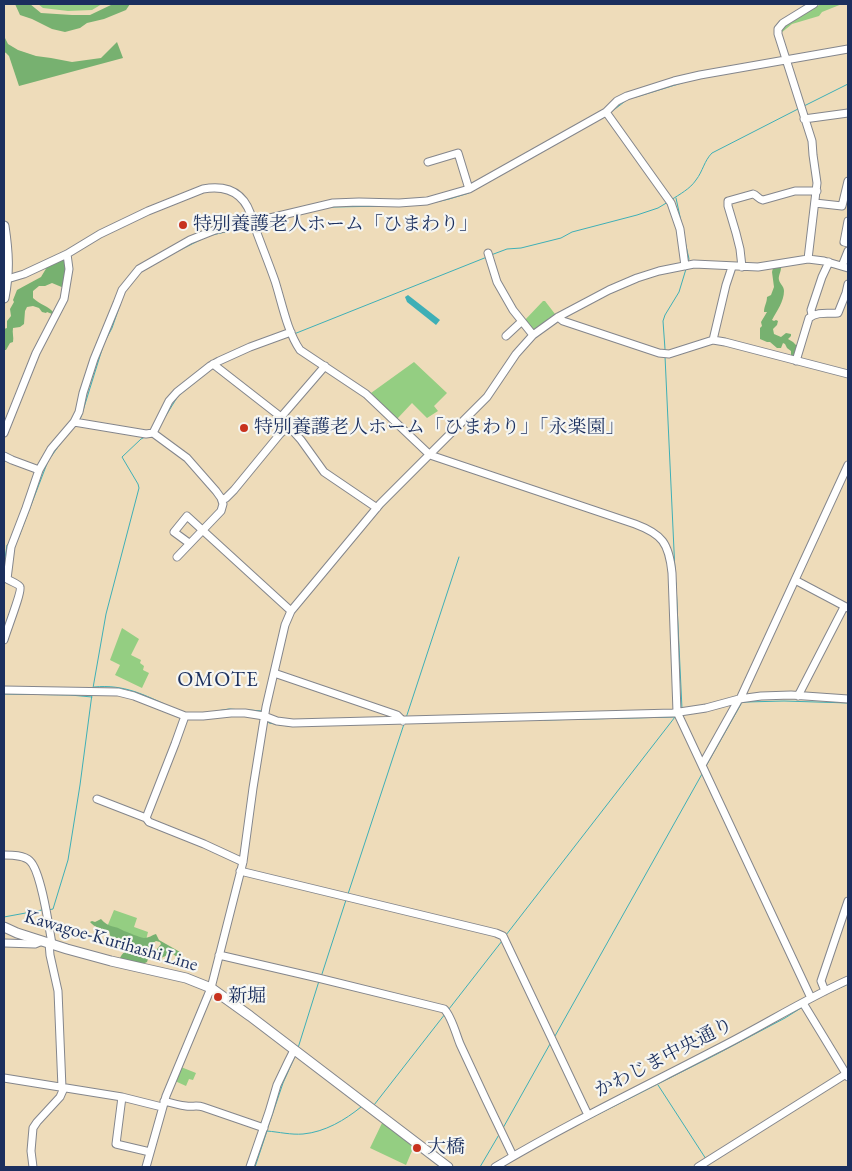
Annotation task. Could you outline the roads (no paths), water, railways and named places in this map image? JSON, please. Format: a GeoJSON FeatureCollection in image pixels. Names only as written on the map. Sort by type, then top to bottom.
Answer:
{"type":"FeatureCollection","features":[{"type":"Feature","properties":{"kind":"main road"},"geometry":{"type":"LineString","coordinates":[[4,226],[8,259],[4,298]]}},
{"type":"Feature","properties":{"kind":"main road","name":"Kawagoe-Kurihashi Line"},"geometry":{"type":"LineString","coordinates":[[4,927],[48,943],[111,961],[186,978],[211,988],[448,1167]]}},
{"type":"Feature","properties":{"kind":"street"},"geometry":{"type":"LineString","coordinates":[[808,259],[817,191],[812,141],[778,29],[786,20],[814,4]]}},
{"type":"Feature","properties":{"kind":"street"},"geometry":{"type":"LineString","coordinates":[[4,640],[20,595],[19,585],[7,579],[12,544],[39,470],[51,449],[74,422],[79,412],[83,392],[94,359],[120,296],[127,282],[136,272],[190,240],[215,230],[333,203],[427,201],[469,189],[606,112],[617,101],[627,96],[700,75],[787,62],[848,48]]}},
{"type":"Feature","properties":{"kind":"street"},"geometry":{"type":"LineString","coordinates":[[606,112],[672,203],[680,229],[685,266]]}},
{"type":"Feature","properties":{"kind":"street"},"geometry":{"type":"LineString","coordinates":[[804,119],[848,113]]}},
{"type":"Feature","properties":{"kind":"street"},"geometry":{"type":"LineString","coordinates":[[428,162],[458,153],[469,189]]}},
{"type":"Feature","properties":{"kind":"street"},"geometry":{"type":"LineString","coordinates":[[815,203],[845,208],[848,181]]}},
{"type":"Feature","properties":{"kind":"street"},"geometry":{"type":"LineString","coordinates":[[5,280],[24,274],[67,254],[100,234],[148,210],[203,189],[213,187],[226,189],[240,196],[249,209],[274,277],[291,332],[300,350],[366,394],[430,455],[635,524],[649,529],[657,535],[668,550],[672,572],[677,712],[811,998]]}},
{"type":"Feature","properties":{"kind":"street"},"geometry":{"type":"LineString","coordinates":[[742,267],[740,249],[728,201],[752,194],[756,194],[763,200],[795,191],[817,191]]}},
{"type":"Feature","properties":{"kind":"street"},"geometry":{"type":"LineString","coordinates":[[848,221],[844,242],[848,243]]}},
{"type":"Feature","properties":{"kind":"street"},"geometry":{"type":"LineString","coordinates":[[146,1167],[163,1104],[211,988],[243,862],[264,716],[285,625],[291,612],[376,508],[487,397],[516,354],[532,335],[558,317],[609,290],[659,271],[694,264],[764,267],[808,259],[829,262],[845,267],[848,251]]}},
{"type":"Feature","properties":{"kind":"street"},"geometry":{"type":"LineString","coordinates":[[488,253],[497,282],[521,322],[532,335]]}},
{"type":"Feature","properties":{"kind":"street"},"geometry":{"type":"LineString","coordinates":[[4,433],[36,353],[64,299],[69,269],[67,254]]}},
{"type":"Feature","properties":{"kind":"street"},"geometry":{"type":"LineString","coordinates":[[812,316],[811,310],[829,262]]}},
{"type":"Feature","properties":{"kind":"street"},"geometry":{"type":"LineString","coordinates":[[713,340],[732,267]]}},
{"type":"Feature","properties":{"kind":"street"},"geometry":{"type":"LineString","coordinates":[[796,361],[809,318],[820,313],[838,313],[848,284]]}},
{"type":"Feature","properties":{"kind":"street"},"geometry":{"type":"LineString","coordinates":[[558,317],[563,321],[659,353],[669,354],[713,340],[848,374]]}},
{"type":"Feature","properties":{"kind":"street"},"geometry":{"type":"LineString","coordinates":[[506,336],[521,322]]}},
{"type":"Feature","properties":{"kind":"street"},"geometry":{"type":"LineString","coordinates":[[153,433],[177,392],[213,364],[250,346],[291,332]]}},
{"type":"Feature","properties":{"kind":"street"},"geometry":{"type":"LineString","coordinates":[[213,364],[281,417],[289,428],[302,440],[324,472],[376,508]]}},
{"type":"Feature","properties":{"kind":"street"},"geometry":{"type":"LineString","coordinates":[[281,417],[324,366]]}},
{"type":"Feature","properties":{"kind":"street"},"geometry":{"type":"LineString","coordinates":[[74,422],[146,434],[153,433],[186,458],[216,491],[222,500],[221,511],[188,543],[177,557]]}},
{"type":"Feature","properties":{"kind":"street"},"geometry":{"type":"LineString","coordinates":[[222,500],[234,490],[280,434],[289,428]]}},
{"type":"Feature","properties":{"kind":"street"},"geometry":{"type":"LineString","coordinates":[[4,456],[39,470]]}},
{"type":"Feature","properties":{"kind":"street"},"geometry":{"type":"LineString","coordinates":[[702,765],[740,699],[848,465]]}},
{"type":"Feature","properties":{"kind":"street"},"geometry":{"type":"LineString","coordinates":[[188,543],[174,532],[187,516],[291,612]]}},
{"type":"Feature","properties":{"kind":"street"},"geometry":{"type":"LineString","coordinates":[[4,541],[12,544]]}},
{"type":"Feature","properties":{"kind":"street"},"geometry":{"type":"LineString","coordinates":[[795,580],[846,608],[798,696]]}},
{"type":"Feature","properties":{"kind":"street"},"geometry":{"type":"LineString","coordinates":[[274,673],[397,715],[403,721]]}},
{"type":"Feature","properties":{"kind":"street"},"geometry":{"type":"LineString","coordinates":[[4,690],[118,692],[134,696],[185,716],[245,713],[293,723],[673,713],[690,711],[740,699],[777,695],[848,698]]}},
{"type":"Feature","properties":{"kind":"street"},"geometry":{"type":"LineString","coordinates":[[146,818],[185,716]]}},
{"type":"Feature","properties":{"kind":"street"},"geometry":{"type":"LineString","coordinates":[[97,799],[146,818],[150,822],[243,862]]}},
{"type":"Feature","properties":{"kind":"street"},"geometry":{"type":"LineString","coordinates":[[4,854],[26,858],[34,867],[39,883],[50,955],[58,991],[63,1088],[60,1096],[33,1128],[31,1151],[33,1167]]}},
{"type":"Feature","properties":{"kind":"street"},"geometry":{"type":"LineString","coordinates":[[240,871],[503,936],[588,1115]]}},
{"type":"Feature","properties":{"kind":"street"},"geometry":{"type":"LineString","coordinates":[[825,991],[821,981],[848,901]]}},
{"type":"Feature","properties":{"kind":"street"},"geometry":{"type":"LineString","coordinates":[[4,943],[48,943]]}},
{"type":"Feature","properties":{"kind":"street"},"geometry":{"type":"LineString","coordinates":[[219,955],[444,1009],[513,1156]]}},
{"type":"Feature","properties":{"kind":"street","name":"かわじま中央通り"},"geometry":{"type":"LineString","coordinates":[[495,1167],[588,1115],[848,980]]}},
{"type":"Feature","properties":{"kind":"street"},"geometry":{"type":"LineString","coordinates":[[698,1167],[847,1076],[803,1003]]}},
{"type":"Feature","properties":{"kind":"street"},"geometry":{"type":"LineString","coordinates":[[250,1167],[277,1085],[294,1050]]}},
{"type":"Feature","properties":{"kind":"street"},"geometry":{"type":"LineString","coordinates":[[4,1078],[163,1104],[203,1107],[264,1128]]}},
{"type":"Feature","properties":{"kind":"street"},"geometry":{"type":"LineString","coordinates":[[122,1097],[116,1144],[150,1152]]}},
{"type":"Feature","properties":{"kind":"water"},"geometry":{"type":"Polygon","coordinates":[[[408,295],[440,320],[436,325],[407,302],[405,297],[408,295]]]}},
{"type":"Feature","properties":{"kind":"waterway"},"geometry":{"type":"LineString","coordinates":[[636,97],[685,82]]}},
{"type":"Feature","properties":{"kind":"waterway"},"geometry":{"type":"LineString","coordinates":[[804,106],[848,84]]}},
{"type":"Feature","properties":{"kind":"waterway"},"geometry":{"type":"LineString","coordinates":[[611,112],[628,99]]}},
{"type":"Feature","properties":{"kind":"waterway"},"geometry":{"type":"LineString","coordinates":[[671,200],[694,183],[712,153],[798,109]]}},
{"type":"Feature","properties":{"kind":"waterway"},"geometry":{"type":"LineString","coordinates":[[436,202],[469,193]]}},
{"type":"Feature","properties":{"kind":"waterway"},"geometry":{"type":"LineString","coordinates":[[676,198],[682,226]]}},
{"type":"Feature","properties":{"kind":"waterway"},"geometry":{"type":"LineString","coordinates":[[491,255],[507,249],[521,248],[561,238],[572,232],[658,208],[668,202]]}},
{"type":"Feature","properties":{"kind":"waterway"},"geometry":{"type":"LineString","coordinates":[[332,207],[390,206]]}},
{"type":"Feature","properties":{"kind":"waterway"},"geometry":{"type":"LineString","coordinates":[[212,235],[238,229]]}},
{"type":"Feature","properties":{"kind":"waterway"},"geometry":{"type":"LineString","coordinates":[[684,237],[688,262]]}},
{"type":"Feature","properties":{"kind":"waterway"},"geometry":{"type":"LineString","coordinates":[[176,252],[204,238]]}},
{"type":"Feature","properties":{"kind":"waterway"},"geometry":{"type":"LineString","coordinates":[[294,334],[487,257]]}},
{"type":"Feature","properties":{"kind":"waterway"},"geometry":{"type":"LineString","coordinates":[[665,349],[663,321],[679,292],[686,269]]}},
{"type":"Feature","properties":{"kind":"waterway"},"geometry":{"type":"LineString","coordinates":[[79,420],[104,343],[112,328],[122,299]]}},
{"type":"Feature","properties":{"kind":"waterway"},"geometry":{"type":"LineString","coordinates":[[665,356],[675,572]]}},
{"type":"Feature","properties":{"kind":"waterway"},"geometry":{"type":"LineString","coordinates":[[165,417],[178,396],[214,367]]}},
{"type":"Feature","properties":{"kind":"waterway"},"geometry":{"type":"LineString","coordinates":[[93,688],[106,614],[139,488],[122,457],[145,437]]}},
{"type":"Feature","properties":{"kind":"waterway"},"geometry":{"type":"LineString","coordinates":[[18,539],[48,461],[60,444]]}},
{"type":"Feature","properties":{"kind":"waterway"},"geometry":{"type":"LineString","coordinates":[[4,565],[8,544]]}},
{"type":"Feature","properties":{"kind":"waterway"},"geometry":{"type":"LineString","coordinates":[[406,718],[459,557]]}},
{"type":"Feature","properties":{"kind":"waterway"},"geometry":{"type":"LineString","coordinates":[[676,583],[682,709]]}},
{"type":"Feature","properties":{"kind":"waterway"},"geometry":{"type":"LineString","coordinates":[[94,687],[125,689],[171,707]]}},
{"type":"Feature","properties":{"kind":"waterway"},"geometry":{"type":"LineString","coordinates":[[4,694],[92,697]]}},
{"type":"Feature","properties":{"kind":"waterway"},"geometry":{"type":"LineString","coordinates":[[48,910],[53,909],[68,860],[92,694]]}},
{"type":"Feature","properties":{"kind":"waterway"},"geometry":{"type":"LineString","coordinates":[[740,703],[784,701],[848,703]]}},
{"type":"Feature","properties":{"kind":"waterway"},"geometry":{"type":"LineString","coordinates":[[706,766],[741,704]]}},
{"type":"Feature","properties":{"kind":"waterway"},"geometry":{"type":"LineString","coordinates":[[211,712],[229,709],[242,710]]}},
{"type":"Feature","properties":{"kind":"waterway"},"geometry":{"type":"LineString","coordinates":[[249,710],[262,711]]}},
{"type":"Feature","properties":{"kind":"waterway"},"geometry":{"type":"LineString","coordinates":[[544,720],[675,717]]}},
{"type":"Feature","properties":{"kind":"waterway"},"geometry":{"type":"LineString","coordinates":[[506,935],[675,717]]}},
{"type":"Feature","properties":{"kind":"waterway"},"geometry":{"type":"LineString","coordinates":[[268,721],[275,724]]}},
{"type":"Feature","properties":{"kind":"waterway"},"geometry":{"type":"LineString","coordinates":[[348,894],[404,724]]}},
{"type":"Feature","properties":{"kind":"waterway"},"geometry":{"type":"LineString","coordinates":[[279,725],[290,726]]}},
{"type":"Feature","properties":{"kind":"waterway"},"geometry":{"type":"LineString","coordinates":[[555,1036],[702,774]]}},
{"type":"Feature","properties":{"kind":"waterway"},"geometry":{"type":"LineString","coordinates":[[321,977],[346,900]]}},
{"type":"Feature","properties":{"kind":"waterway"},"geometry":{"type":"LineString","coordinates":[[4,917],[42,910]]}},
{"type":"Feature","properties":{"kind":"waterway"},"geometry":{"type":"LineString","coordinates":[[449,1009],[502,941]]}},
{"type":"Feature","properties":{"kind":"waterway"},"geometry":{"type":"LineString","coordinates":[[298,1048],[319,981]]}},
{"type":"Feature","properties":{"kind":"waterway"},"geometry":{"type":"LineString","coordinates":[[822,996],[846,985]]}},
{"type":"Feature","properties":{"kind":"waterway"},"geometry":{"type":"LineString","coordinates":[[575,1126],[717,1054],[801,1008]]}},
{"type":"Feature","properties":{"kind":"waterway"},"geometry":{"type":"LineString","coordinates":[[368,1101],[374,1105],[445,1014]]}},
{"type":"Feature","properties":{"kind":"waterway"},"geometry":{"type":"LineString","coordinates":[[503,1128],[550,1044]]}},
{"type":"Feature","properties":{"kind":"waterway"},"geometry":{"type":"LineString","coordinates":[[267,1130],[283,1083],[296,1054]]}},
{"type":"Feature","properties":{"kind":"waterway"},"geometry":{"type":"LineString","coordinates":[[658,1085],[706,1159]]}},
{"type":"Feature","properties":{"kind":"waterway"},"geometry":{"type":"LineString","coordinates":[[255,1167],[267,1131],[294,1134],[319,1131],[334,1125],[361,1107]]}},
{"type":"Feature","properties":{"kind":"waterway"},"geometry":{"type":"LineString","coordinates":[[480,1167],[500,1133]]}},
{"type":"Feature","properties":{"kind":"waterway"},"geometry":{"type":"LineString","coordinates":[[502,1167],[545,1142]]}},
{"type":"Feature","properties":{"kind":"place","name":"特別養護老人ホーム「ひまわり」"},"geometry":{"type":"Point","coordinates":[183,225]}},
{"type":"Feature","properties":{"kind":"place","name":"特別養護老人ホーム「ひまわり」「永楽園」"},"geometry":{"type":"Point","coordinates":[244,428]}},
{"type":"Feature","properties":{"kind":"place","name":"新堀"},"geometry":{"type":"Point","coordinates":[218,997]}},
{"type":"Feature","properties":{"kind":"place","name":"大橋"},"geometry":{"type":"Point","coordinates":[417,1148]}},
{"type":"Feature","properties":{"kind":"district","name":"OMOTE"},"geometry":{"type":"Point","coordinates":[218,680]}}]}
